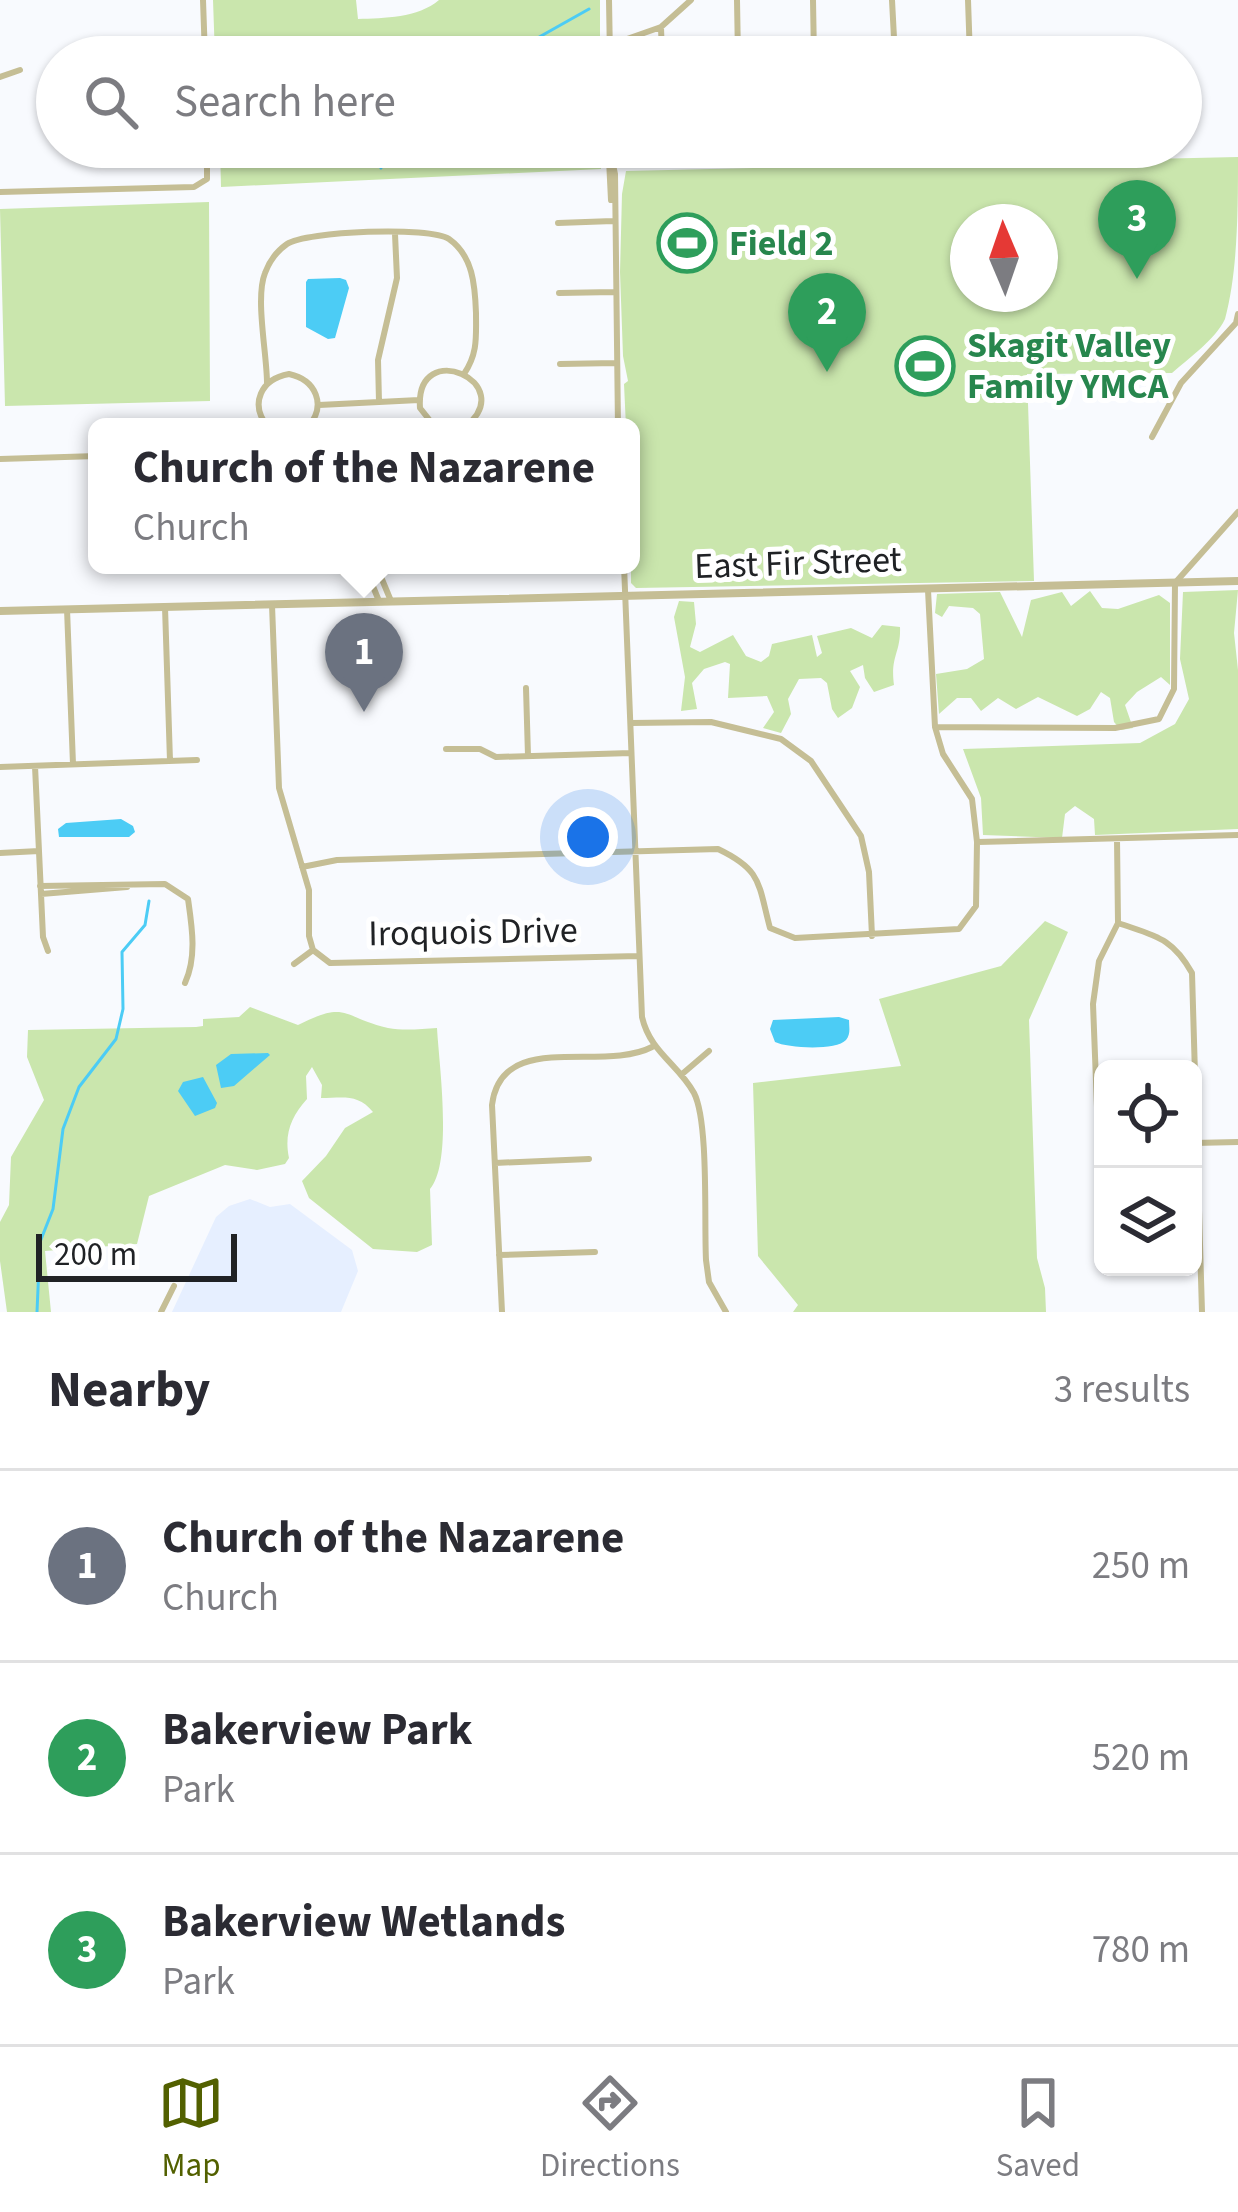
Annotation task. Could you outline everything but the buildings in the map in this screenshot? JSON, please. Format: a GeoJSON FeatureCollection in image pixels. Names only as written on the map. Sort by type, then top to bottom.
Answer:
{"type":"FeatureCollection","features":[{"type":"Feature","properties":{"kind":"street"},"geometry":{"type":"LineString","coordinates":[[203,0],[204,36]]}},
{"type":"Feature","properties":{"kind":"street"},"geometry":{"type":"LineString","coordinates":[[609,0],[610,36]]}},
{"type":"Feature","properties":{"kind":"street"},"geometry":{"type":"LineString","coordinates":[[636,36],[661,27],[691,0]]}},
{"type":"Feature","properties":{"kind":"street"},"geometry":{"type":"LineString","coordinates":[[736,0],[737,36]]}},
{"type":"Feature","properties":{"kind":"street"},"geometry":{"type":"LineString","coordinates":[[813,0],[814,36]]}},
{"type":"Feature","properties":{"kind":"street"},"geometry":{"type":"LineString","coordinates":[[892,0],[894,36]]}},
{"type":"Feature","properties":{"kind":"street"},"geometry":{"type":"LineString","coordinates":[[968,0],[969,36]]}},
{"type":"Feature","properties":{"kind":"street"},"geometry":{"type":"LineString","coordinates":[[661,27],[661,36]]}},
{"type":"Feature","properties":{"kind":"street"},"geometry":{"type":"LineString","coordinates":[[0,77],[20,70]]}},
{"type":"Feature","properties":{"kind":"street"},"geometry":{"type":"LineString","coordinates":[[0,192],[194,187],[207,178],[207,168]]}},
{"type":"Feature","properties":{"kind":"street"},"geometry":{"type":"LineString","coordinates":[[611,168],[618,418]]}},
{"type":"Feature","properties":{"kind":"street"},"geometry":{"type":"LineString","coordinates":[[558,223],[613,221]]}},
{"type":"Feature","properties":{"kind":"street"},"geometry":{"type":"LineString","coordinates":[[264,418],[258,406],[267,383],[263,277],[289,242],[309,236],[423,231],[446,236],[463,252],[476,282],[476,356],[464,374]]}},
{"type":"Feature","properties":{"kind":"street"},"geometry":{"type":"LineString","coordinates":[[380,402],[378,360],[397,278],[394,233]]}},
{"type":"Feature","properties":{"kind":"street"},"geometry":{"type":"LineString","coordinates":[[559,293],[614,292]]}},
{"type":"Feature","properties":{"kind":"street"},"geometry":{"type":"LineString","coordinates":[[1152,437],[1180,383],[1236,322],[1238,314]]}},
{"type":"Feature","properties":{"kind":"street"},"geometry":{"type":"LineString","coordinates":[[560,364],[616,363]]}},
{"type":"Feature","properties":{"kind":"street"},"geometry":{"type":"LineString","coordinates":[[426,418],[419,400],[421,390],[434,374],[454,370],[472,380],[481,397],[474,418]]}},
{"type":"Feature","properties":{"kind":"street"},"geometry":{"type":"LineString","coordinates":[[267,383],[277,376],[300,377],[316,394],[319,405],[312,418]]}},
{"type":"Feature","properties":{"kind":"street"},"geometry":{"type":"LineString","coordinates":[[319,405],[419,400]]}},
{"type":"Feature","properties":{"kind":"street"},"geometry":{"type":"LineString","coordinates":[[0,459],[88,456]]}},
{"type":"Feature","properties":{"kind":"street"},"geometry":{"type":"LineString","coordinates":[[935,727],[1115,728],[1159,719],[1174,689],[1175,583],[1238,512]]}},
{"type":"Feature","properties":{"kind":"street"},"geometry":{"type":"LineString","coordinates":[[372,574],[380,601]]}},
{"type":"Feature","properties":{"kind":"street"},"geometry":{"type":"LineString","coordinates":[[375,574],[391,601]]}},
{"type":"Feature","properties":{"kind":"street"},"geometry":{"type":"LineString","coordinates":[[624,574],[643,1017],[652,1047],[681,1076],[699,1108],[706,1260],[709,1282],[726,1312]]}},
{"type":"Feature","properties":{"kind":"street","name":"East Fir Street"},"geometry":{"type":"LineString","coordinates":[[0,611],[1238,581]]}},
{"type":"Feature","properties":{"kind":"street"},"geometry":{"type":"LineString","coordinates":[[302,867],[337,860],[718,849],[746,862],[758,884],[770,928],[794,938],[946,931],[966,923],[976,906],[977,842],[972,800],[944,754],[935,727],[928,586]]}},
{"type":"Feature","properties":{"kind":"street"},"geometry":{"type":"LineString","coordinates":[[272,604],[279,788],[309,890],[313,950],[294,964]]}},
{"type":"Feature","properties":{"kind":"street"},"geometry":{"type":"LineString","coordinates":[[165,607],[170,761]]}},
{"type":"Feature","properties":{"kind":"street"},"geometry":{"type":"LineString","coordinates":[[67,609],[73,764]]}},
{"type":"Feature","properties":{"kind":"street"},"geometry":{"type":"LineString","coordinates":[[526,688],[528,756]]}},
{"type":"Feature","properties":{"kind":"street"},"geometry":{"type":"LineString","coordinates":[[630,724],[711,722],[781,739],[812,761],[861,836],[869,872],[872,936]]}},
{"type":"Feature","properties":{"kind":"street"},"geometry":{"type":"LineString","coordinates":[[446,749],[480,749],[496,757],[631,753]]}},
{"type":"Feature","properties":{"kind":"street"},"geometry":{"type":"LineString","coordinates":[[0,766],[197,760]]}},
{"type":"Feature","properties":{"kind":"street"},"geometry":{"type":"LineString","coordinates":[[35,766],[43,937],[48,951]]}},
{"type":"Feature","properties":{"kind":"street"},"geometry":{"type":"LineString","coordinates":[[977,842],[1238,836]]}},
{"type":"Feature","properties":{"kind":"street"},"geometry":{"type":"LineString","coordinates":[[1096,1060],[1099,961],[1118,923],[1118,839]]}},
{"type":"Feature","properties":{"kind":"street"},"geometry":{"type":"LineString","coordinates":[[0,853],[39,851]]}},
{"type":"Feature","properties":{"kind":"street"},"geometry":{"type":"LineString","coordinates":[[41,890],[116,890],[165,884],[188,899],[193,966],[185,983]]}},
{"type":"Feature","properties":{"kind":"street"},"geometry":{"type":"LineString","coordinates":[[1118,923],[1179,949],[1192,973],[1194,1060]]}},
{"type":"Feature","properties":{"kind":"street","name":"Iroquois Drive"},"geometry":{"type":"LineString","coordinates":[[313,950],[330,962],[639,956]]}},
{"type":"Feature","properties":{"kind":"street"},"geometry":{"type":"LineString","coordinates":[[502,1312],[494,1085],[513,1065],[533,1059],[630,1057],[652,1047]]}},
{"type":"Feature","properties":{"kind":"street"},"geometry":{"type":"LineString","coordinates":[[681,1076],[709,1051]]}},
{"type":"Feature","properties":{"kind":"street"},"geometry":{"type":"LineString","coordinates":[[1202,1143],[1238,1142]]}},
{"type":"Feature","properties":{"kind":"street"},"geometry":{"type":"LineString","coordinates":[[495,1163],[589,1159]]}},
{"type":"Feature","properties":{"kind":"street"},"geometry":{"type":"LineString","coordinates":[[1196,1168],[1202,1312]]}},
{"type":"Feature","properties":{"kind":"street"},"geometry":{"type":"LineString","coordinates":[[499,1255],[595,1252]]}},
{"type":"Feature","properties":{"kind":"street"},"geometry":{"type":"LineString","coordinates":[[161,1312],[174,1286]]}},
{"type":"Feature","properties":{"kind":"shaded area"},"geometry":{"type":"Polygon","coordinates":[[[250,1199],[270,1207],[290,1204],[352,1250],[358,1271],[341,1312],[172,1312],[216,1217],[229,1206],[250,1199]]]}},
{"type":"Feature","properties":{"kind":"green space"},"geometry":{"type":"Polygon","coordinates":[[[213,0],[356,0],[358,19],[411,14],[439,0],[600,0],[600,36],[214,36],[213,0]]]}},
{"type":"Feature","properties":{"kind":"green space"},"geometry":{"type":"Polygon","coordinates":[[[1238,157],[1229,300],[1221,327],[1208,341],[1172,373],[1027,374],[1034,581],[636,588],[631,574],[640,574],[640,418],[626,418],[624,384],[628,381],[620,272],[626,171],[1202,168],[1202,158],[1238,157]]]}},
{"type":"Feature","properties":{"kind":"green space"},"geometry":{"type":"Polygon","coordinates":[[[221,168],[601,168],[601,169],[221,187],[221,168]]]}},
{"type":"Feature","properties":{"kind":"green space"},"geometry":{"type":"Polygon","coordinates":[[[209,202],[210,401],[5,406],[0,209],[209,202]]]}},
{"type":"Feature","properties":{"kind":"green space"},"geometry":{"type":"Polygon","coordinates":[[[1238,590],[1234,633],[1238,829],[1095,835],[1094,819],[1075,806],[1065,814],[1062,838],[983,835],[981,798],[963,749],[1140,743],[1175,724],[1189,699],[1180,659],[1183,592],[1238,590]]]}},
{"type":"Feature","properties":{"kind":"green space"},"geometry":{"type":"Polygon","coordinates":[[[1090,591],[1102,608],[1118,609],[1159,595],[1170,603],[1170,685],[1161,677],[1125,705],[1133,728],[1121,730],[1114,722],[1110,698],[1101,692],[1090,709],[1077,716],[1038,697],[1016,709],[998,698],[981,711],[971,698],[957,698],[939,714],[936,674],[967,669],[984,659],[980,614],[973,608],[949,606],[942,617],[935,613],[937,594],[1000,592],[1022,637],[1031,600],[1062,592],[1071,606],[1090,591]]]}},
{"type":"Feature","properties":{"kind":"green space"},"geometry":{"type":"Polygon","coordinates":[[[679,601],[694,602],[696,624],[690,647],[700,652],[733,635],[746,656],[761,662],[769,656],[772,644],[812,635],[817,657],[822,653],[817,636],[851,628],[872,638],[882,625],[900,627],[894,685],[874,692],[863,665],[850,671],[860,687],[852,708],[838,718],[827,683],[821,678],[799,679],[788,699],[791,714],[781,733],[763,728],[774,712],[767,696],[728,698],[730,664],[725,662],[704,669],[692,683],[697,709],[681,711],[685,677],[674,617],[679,601]]]}},
{"type":"Feature","properties":{"kind":"green space"},"geometry":{"type":"Polygon","coordinates":[[[1045,921],[1068,932],[1029,1020],[1037,1258],[1046,1312],[793,1312],[798,1305],[758,1256],[753,1083],[901,1066],[879,999],[1001,966],[1045,921]]]}},
{"type":"Feature","properties":{"kind":"green space"},"geometry":{"type":"Polygon","coordinates":[[[250,1007],[298,1025],[336,1012],[388,1028],[437,1028],[443,1136],[437,1176],[430,1189],[432,1245],[417,1252],[373,1249],[309,1198],[302,1181],[345,1128],[373,1112],[355,1099],[321,1098],[322,1085],[312,1067],[306,1076],[307,1099],[290,1126],[285,1164],[257,1170],[225,1165],[149,1196],[137,1244],[45,1251],[51,1312],[7,1312],[0,1222],[9,1205],[11,1157],[44,1100],[27,1057],[28,1030],[196,1027],[203,1026],[203,1019],[239,1017],[250,1007]]]}},
{"type":"Feature","properties":{"kind":"water"},"geometry":{"type":"Polygon","coordinates":[[[340,278],[349,288],[335,338],[328,339],[306,327],[306,282],[340,278]]]}},
{"type":"Feature","properties":{"kind":"water"},"geometry":{"type":"Polygon","coordinates":[[[121,819],[133,826],[135,832],[129,837],[59,837],[58,829],[66,823],[121,819]]]}},
{"type":"Feature","properties":{"kind":"water"},"geometry":{"type":"Polygon","coordinates":[[[773,1020],[849,1020],[849,1033],[846,1040],[832,1046],[781,1044],[775,1042],[770,1029],[773,1020]]]}},
{"type":"Feature","properties":{"kind":"water"},"geometry":{"type":"Polygon","coordinates":[[[231,1054],[270,1055],[234,1086],[221,1088],[216,1065],[231,1054]]]}},
{"type":"Feature","properties":{"kind":"water"},"geometry":{"type":"Polygon","coordinates":[[[203,1077],[217,1103],[195,1116],[178,1091],[183,1082],[203,1077]]]}},
{"type":"Feature","properties":{"kind":"waterway"},"geometry":{"type":"LineString","coordinates":[[541,36],[589,9]]}},
{"type":"Feature","properties":{"kind":"waterway"},"geometry":{"type":"LineString","coordinates":[[37,1312],[40,1242],[53,1209],[63,1129],[79,1087],[116,1039],[123,1009],[122,952],[145,925],[149,901]]}},
{"type":"Feature","properties":{"kind":"place","name":"Field 2"},"geometry":{"type":"Point","coordinates":[687,243]}},
{"type":"Feature","properties":{"kind":"place","name":"Bakerview Wetlands"},"geometry":{"type":"Point","coordinates":[1137,279]}},
{"type":"Feature","properties":{"kind":"place","name":"Skagit Valley Family YMCA"},"geometry":{"type":"Point","coordinates":[925,366]}},
{"type":"Feature","properties":{"kind":"place","name":"Bakerview Park"},"geometry":{"type":"Point","coordinates":[827,372]}},
{"type":"Feature","properties":{"kind":"place","name":"Church of the Nazarene"},"geometry":{"type":"Point","coordinates":[364,712]}}]}
